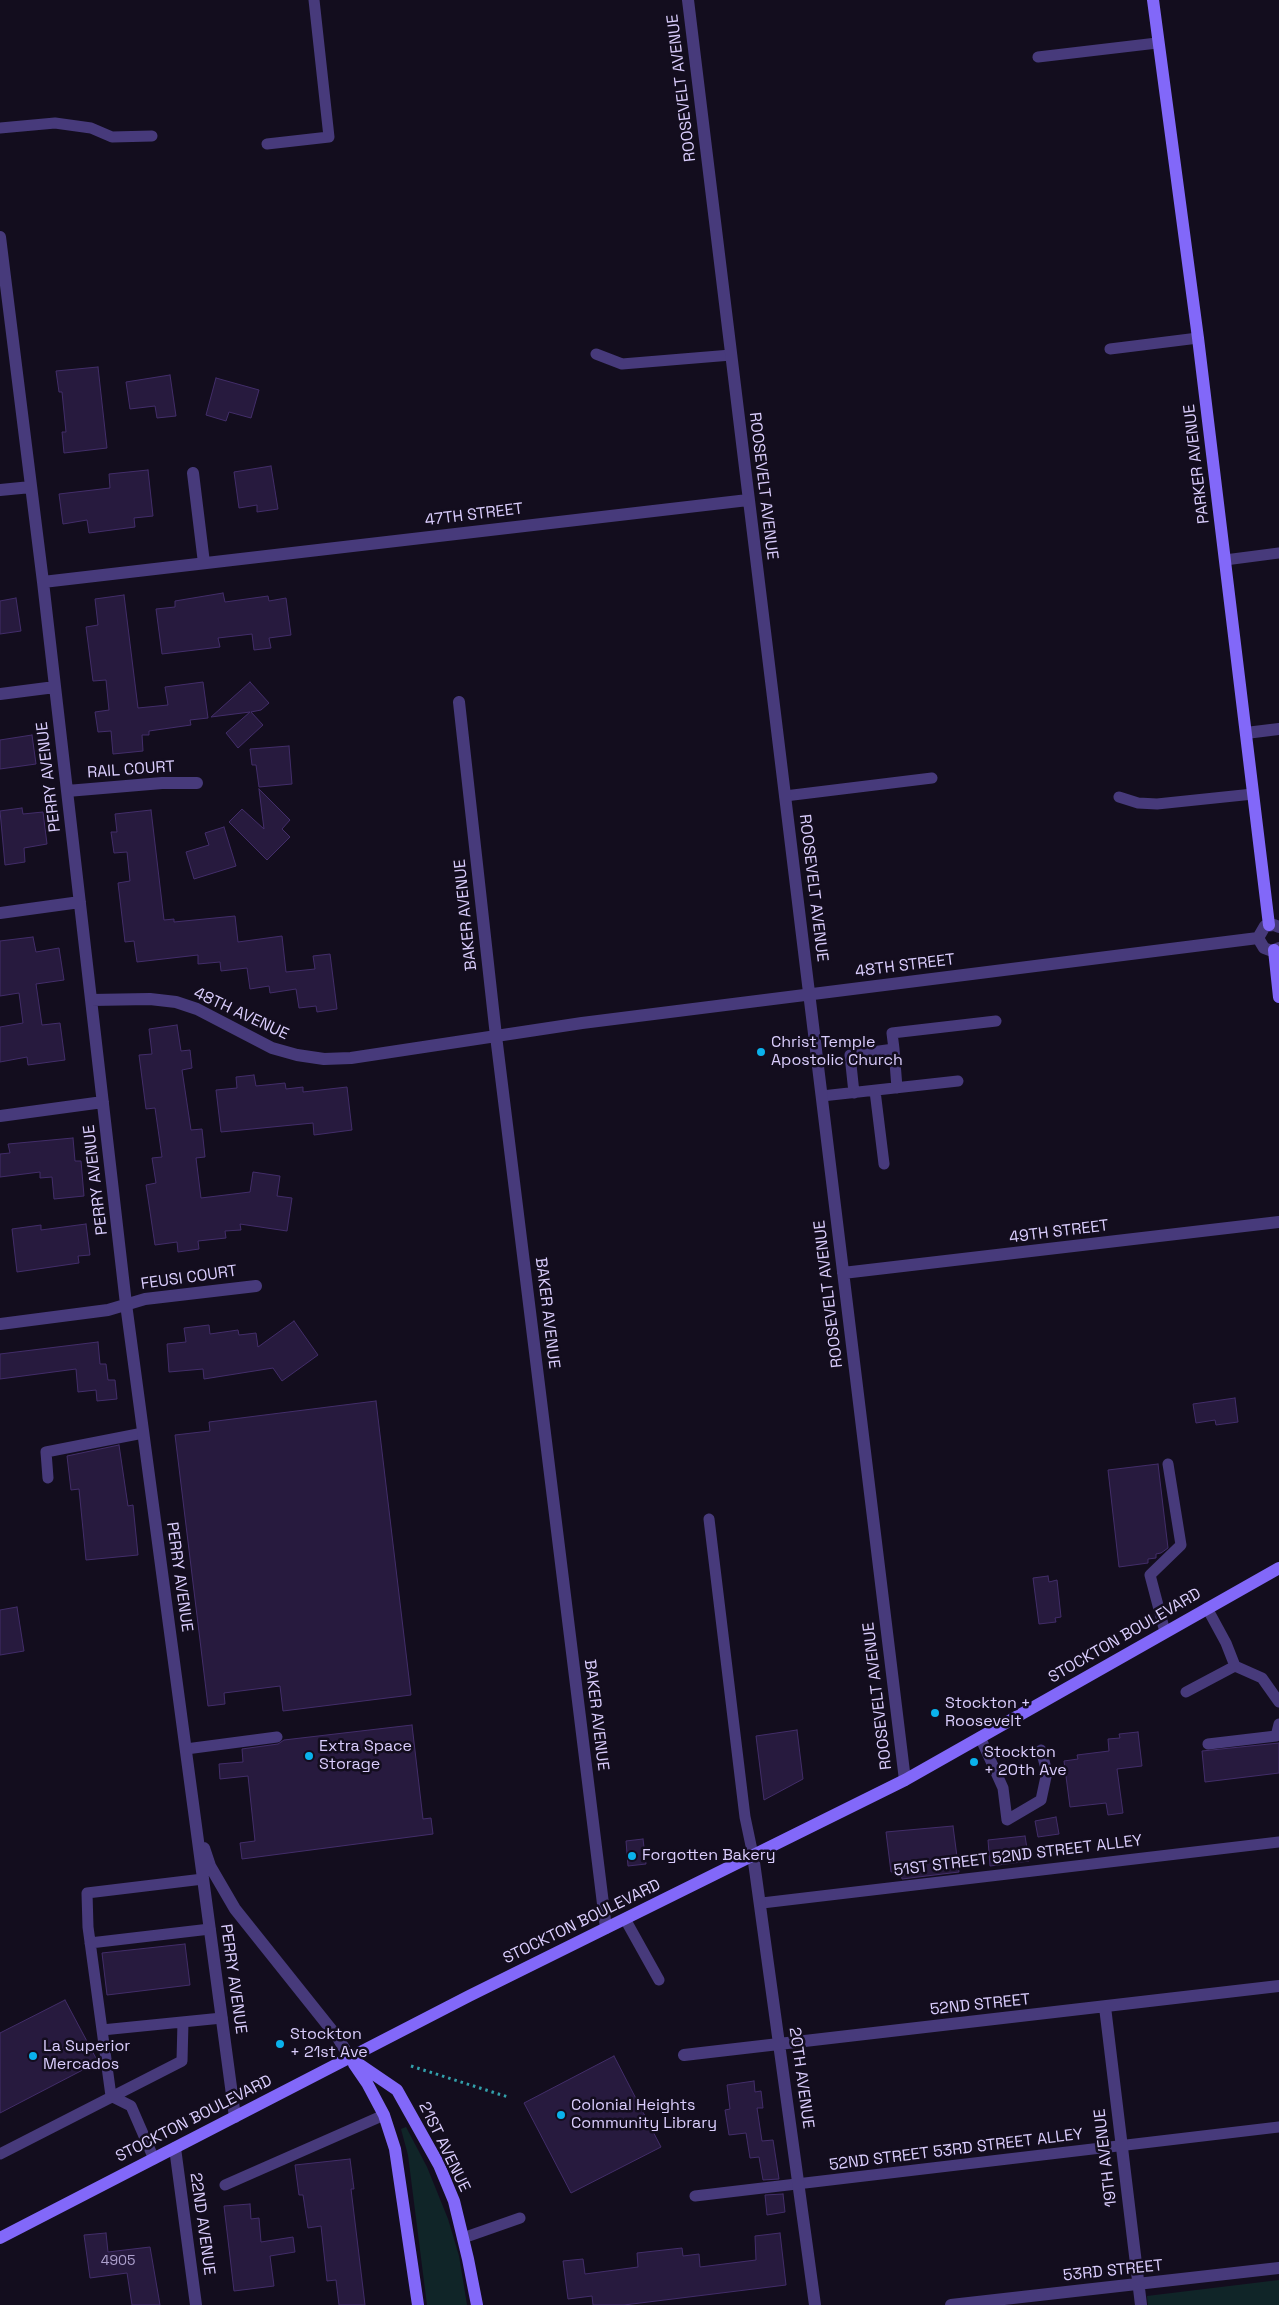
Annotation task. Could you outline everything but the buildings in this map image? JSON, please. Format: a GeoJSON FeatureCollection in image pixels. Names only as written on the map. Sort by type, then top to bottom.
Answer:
{"type":"FeatureCollection","features":[{"type":"Feature","properties":{"kind":"street","name":"ROOSEVELT AVENUE"},"geometry":{"type":"LineString","coordinates":[[688,0],[905,1780]]}},
{"type":"Feature","properties":{"kind":"street","name":"PARKER AVENUE"},"geometry":{"type":"LineString","coordinates":[[1153,0],[1157,43],[1198,338],[1253,794],[1274,926]]}},
{"type":"Feature","properties":{"kind":"street","name":"PERRY AVENUE"},"geometry":{"type":"LineString","coordinates":[[0,237],[43,582],[126,1304],[235,2117]]}},
{"type":"Feature","properties":{"kind":"street"},"geometry":{"type":"LineString","coordinates":[[193,473],[204,563]]}},
{"type":"Feature","properties":{"kind":"street"},"geometry":{"type":"LineString","coordinates":[[0,490],[31,487]]}},
{"type":"Feature","properties":{"kind":"street","name":"47TH STREET"},"geometry":{"type":"LineString","coordinates":[[43,582],[748,500]]}},
{"type":"Feature","properties":{"kind":"street"},"geometry":{"type":"LineString","coordinates":[[0,694],[55,687]]}},
{"type":"Feature","properties":{"kind":"street","name":"BAKER AVENUE"},"geometry":{"type":"LineString","coordinates":[[459,702],[496,1036],[606,1928]]}},
{"type":"Feature","properties":{"kind":"street"},"geometry":{"type":"LineString","coordinates":[[1246,733],[1279,729]]}},
{"type":"Feature","properties":{"kind":"street","name":"RAIL COURT"},"geometry":{"type":"LineString","coordinates":[[67,791],[162,783],[197,783]]}},
{"type":"Feature","properties":{"kind":"street"},"geometry":{"type":"LineString","coordinates":[[0,913],[80,902]]}},
{"type":"Feature","properties":{"kind":"street"},"geometry":{"type":"LineString","coordinates":[[1274,926],[1261,929],[1258,938],[1264,948],[1276,949],[1279,997]]}},
{"type":"Feature","properties":{"kind":"street","name":"48TH STREET"},"geometry":{"type":"LineString","coordinates":[[496,1036],[582,1023],[1258,938]]}},
{"type":"Feature","properties":{"kind":"street","name":"48TH AVENUE"},"geometry":{"type":"LineString","coordinates":[[91,1000],[150,999],[176,1002],[197,1009],[272,1048],[297,1056],[324,1059],[351,1058],[496,1036]]}},
{"type":"Feature","properties":{"kind":"street"},"geometry":{"type":"LineString","coordinates":[[0,1116],[103,1102]]}},
{"type":"Feature","properties":{"kind":"street","name":"49TH STREET"},"geometry":{"type":"LineString","coordinates":[[843,1273],[1279,1222]]}},
{"type":"Feature","properties":{"kind":"street","name":"FEUSI COURT"},"geometry":{"type":"LineString","coordinates":[[126,1304],[145,1299],[256,1286]]}},
{"type":"Feature","properties":{"kind":"street"},"geometry":{"type":"LineString","coordinates":[[0,1324],[108,1310],[126,1304]]}},
{"type":"Feature","properties":{"kind":"street","name":"STOCKTON BOULEVARD"},"geometry":{"type":"LineString","coordinates":[[0,2238],[606,1928],[905,1780],[1279,1568]]}},
{"type":"Feature","properties":{"kind":"street","name":"21ST AVENUE"},"geometry":{"type":"LineString","coordinates":[[195,1819],[210,1866],[235,1909],[338,2038],[367,2083],[384,2115],[395,2149],[418,2305]]}},
{"type":"Feature","properties":{"kind":"street","name":"20TH AVENUE"},"geometry":{"type":"LineString","coordinates":[[754,1855],[815,2305]]}},
{"type":"Feature","properties":{"kind":"street","name":"52ND STREET"},"geometry":{"type":"LineString","coordinates":[[684,2055],[1279,1986]]}},
{"type":"Feature","properties":{"kind":"street","name":"19TH AVENUE"},"geometry":{"type":"LineString","coordinates":[[1105,2007],[1141,2305]]}},
{"type":"Feature","properties":{"kind":"street","name":"21ST AVENUE"},"geometry":{"type":"LineString","coordinates":[[350,2058],[397,2090],[422,2133],[448,2184],[463,2238],[477,2305]]}},
{"type":"Feature","properties":{"kind":"street","name":"22ND AVENUE"},"geometry":{"type":"LineString","coordinates":[[175,2148],[196,2305]]}},
{"type":"Feature","properties":{"kind":"street","name":"53RD STREET"},"geometry":{"type":"LineString","coordinates":[[951,2305],[1279,2268]]}},
{"type":"Feature","properties":{"kind":"lane"},"geometry":{"type":"LineString","coordinates":[[268,144],[329,137],[314,0]]}},
{"type":"Feature","properties":{"kind":"lane"},"geometry":{"type":"LineString","coordinates":[[1038,58],[1157,43]]}},
{"type":"Feature","properties":{"kind":"lane"},"geometry":{"type":"LineString","coordinates":[[0,128],[55,123],[90,128],[112,137],[152,136]]}},
{"type":"Feature","properties":{"kind":"lane"},"geometry":{"type":"LineString","coordinates":[[1110,349],[1198,338]]}},
{"type":"Feature","properties":{"kind":"lane"},"geometry":{"type":"LineString","coordinates":[[596,354],[622,364],[731,355]]}},
{"type":"Feature","properties":{"kind":"lane"},"geometry":{"type":"LineString","coordinates":[[1225,560],[1279,553]]}},
{"type":"Feature","properties":{"kind":"lane"},"geometry":{"type":"LineString","coordinates":[[785,796],[932,778]]}},
{"type":"Feature","properties":{"kind":"lane"},"geometry":{"type":"LineString","coordinates":[[1119,797],[1138,803],[1157,804],[1253,794]]}},
{"type":"Feature","properties":{"kind":"lane"},"geometry":{"type":"LineString","coordinates":[[897,1088],[892,1033],[996,1021]]}},
{"type":"Feature","properties":{"kind":"lane"},"geometry":{"type":"LineString","coordinates":[[854,1093],[850,1055],[894,1049]]}},
{"type":"Feature","properties":{"kind":"lane"},"geometry":{"type":"LineString","coordinates":[[822,1096],[958,1081]]}},
{"type":"Feature","properties":{"kind":"lane"},"geometry":{"type":"LineString","coordinates":[[875,1091],[884,1164]]}},
{"type":"Feature","properties":{"kind":"lane"},"geometry":{"type":"LineString","coordinates":[[48,1478],[46,1452],[144,1433]]}},
{"type":"Feature","properties":{"kind":"lane"},"geometry":{"type":"LineString","coordinates":[[1165,1632],[1150,1575],[1180,1545],[1168,1464]]}},
{"type":"Feature","properties":{"kind":"lane"},"geometry":{"type":"LineString","coordinates":[[709,1519],[745,1817],[754,1855]]}},
{"type":"Feature","properties":{"kind":"lane"},"geometry":{"type":"LineString","coordinates":[[1207,1608],[1226,1643],[1235,1666],[1262,1678],[1279,1702]]}},
{"type":"Feature","properties":{"kind":"lane"},"geometry":{"type":"LineString","coordinates":[[1186,1692],[1235,1666]]}},
{"type":"Feature","properties":{"kind":"lane"},"geometry":{"type":"LineString","coordinates":[[1208,1744],[1276,1736],[1279,1724]]}},
{"type":"Feature","properties":{"kind":"lane"},"geometry":{"type":"LineString","coordinates":[[186,1749],[277,1737]]}},
{"type":"Feature","properties":{"kind":"lane"},"geometry":{"type":"LineString","coordinates":[[980,1737],[1003,1788],[1007,1820],[1041,1800],[1047,1772],[1041,1750]]}},
{"type":"Feature","properties":{"kind":"lane","name":"51ST STREET 52ND STREET ALLEY"},"geometry":{"type":"LineString","coordinates":[[762,1903],[1279,1842]]}},
{"type":"Feature","properties":{"kind":"lane"},"geometry":{"type":"LineString","coordinates":[[111,2096],[90,1943],[87,1893],[203,1879]]}},
{"type":"Feature","properties":{"kind":"lane"},"geometry":{"type":"LineString","coordinates":[[625,1919],[659,1980]]}},
{"type":"Feature","properties":{"kind":"lane"},"geometry":{"type":"LineString","coordinates":[[90,1943],[210,1929]]}},
{"type":"Feature","properties":{"kind":"lane"},"geometry":{"type":"LineString","coordinates":[[102,2030],[222,2018]]}},
{"type":"Feature","properties":{"kind":"lane"},"geometry":{"type":"LineString","coordinates":[[0,2154],[182,2061],[183,2022]]}},
{"type":"Feature","properties":{"kind":"lane"},"geometry":{"type":"LineString","coordinates":[[111,2096],[131,2106],[154,2159]]}},
{"type":"Feature","properties":{"kind":"lane"},"geometry":{"type":"LineString","coordinates":[[225,2185],[384,2115]]}},
{"type":"Feature","properties":{"kind":"lane","name":"52ND STREET 53RD STREET ALLEY"},"geometry":{"type":"LineString","coordinates":[[695,2196],[1279,2127]]}},
{"type":"Feature","properties":{"kind":"lane"},"geometry":{"type":"LineString","coordinates":[[463,2238],[520,2218]]}},
{"type":"Feature","properties":{"kind":"path"},"geometry":{"type":"LineString","coordinates":[[411,2066],[508,2097]]}},
{"type":"Feature","properties":{"kind":"green space"},"geometry":{"type":"Polygon","coordinates":[[[406,2127],[427,2167],[448,2219],[459,2256],[467,2305],[427,2305],[408,2155],[401,2129],[406,2127]]]}},
{"type":"Feature","properties":{"kind":"green space"},"geometry":{"type":"Polygon","coordinates":[[[1279,2280],[1279,2305],[1148,2305],[1147,2296],[1279,2280]]]}},
{"type":"Feature","properties":{"kind":"place","name":"Christ Temple Apostolic Church"},"geometry":{"type":"Point","coordinates":[761,1052]}},
{"type":"Feature","properties":{"kind":"place","name":"Stockton + Roosevelt"},"geometry":{"type":"Point","coordinates":[935,1713]}},
{"type":"Feature","properties":{"kind":"place","name":"Extra Space Storage"},"geometry":{"type":"Point","coordinates":[309,1756]}},
{"type":"Feature","properties":{"kind":"place","name":"Stockton + 20th Ave"},"geometry":{"type":"Point","coordinates":[974,1762]}},
{"type":"Feature","properties":{"kind":"place","name":"Forgotten Bakery"},"geometry":{"type":"Point","coordinates":[632,1856]}},
{"type":"Feature","properties":{"kind":"place","name":"Stockton + 21st Ave"},"geometry":{"type":"Point","coordinates":[280,2044]}},
{"type":"Feature","properties":{"kind":"place","name":"La Superior Mercados"},"geometry":{"type":"Point","coordinates":[33,2056]}},
{"type":"Feature","properties":{"kind":"place","name":"Colonial Heights Community Library"},"geometry":{"type":"Point","coordinates":[561,2115]}}]}
